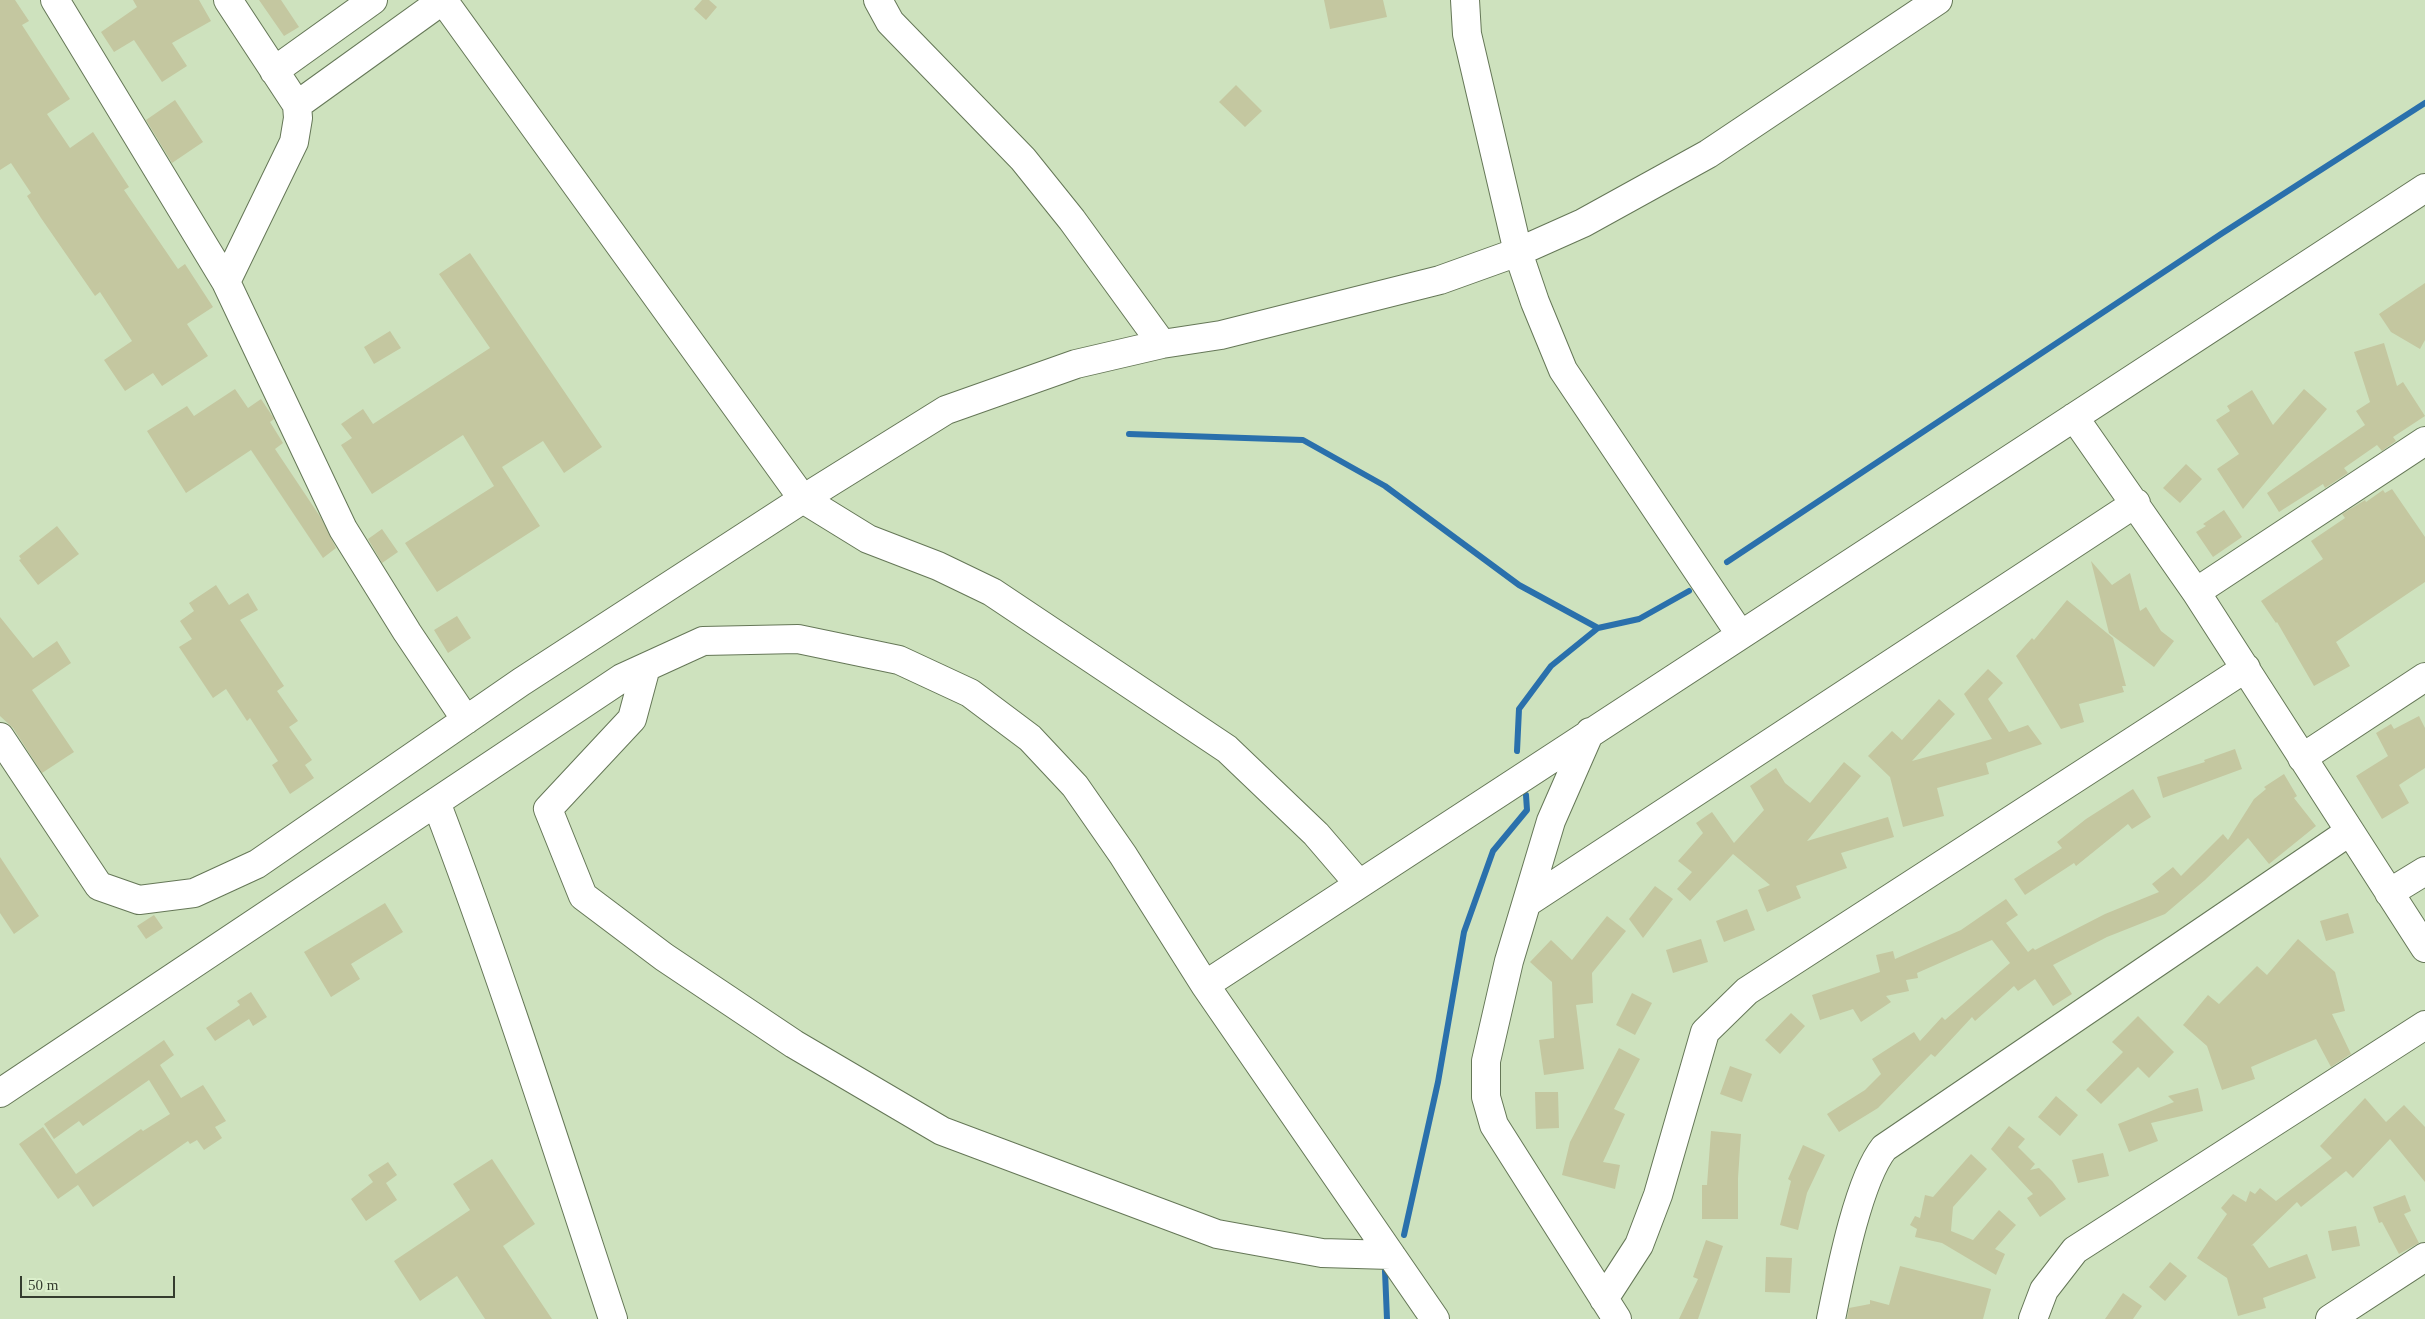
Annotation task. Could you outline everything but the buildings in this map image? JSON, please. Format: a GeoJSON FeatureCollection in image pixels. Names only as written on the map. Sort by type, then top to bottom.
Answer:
{"type":"FeatureCollection","features":[{"type":"Feature","properties":{"kind":"street"},"geometry":{"type":"LineString","coordinates":[[55,0],[226,282],[343,529],[407,632],[466,720]]}},
{"type":"Feature","properties":{"kind":"street"},"geometry":{"type":"LineString","coordinates":[[226,282],[294,142],[298,118],[297,105],[228,0]]}},
{"type":"Feature","properties":{"kind":"street"},"geometry":{"type":"LineString","coordinates":[[274,71],[373,0]]}},
{"type":"Feature","properties":{"kind":"street"},"geometry":{"type":"LineString","coordinates":[[297,105],[443,0],[803,499],[868,539],[938,566],[992,592],[1227,749],[1316,834],[1359,884]]}},
{"type":"Feature","properties":{"kind":"street"},"geometry":{"type":"LineString","coordinates":[[878,0],[890,22],[1023,159],[1072,220],[1162,344]]}},
{"type":"Feature","properties":{"kind":"street"},"geometry":{"type":"LineString","coordinates":[[1465,0],[1467,34],[1518,252],[1535,302],[1563,370],[1740,634]]}},
{"type":"Feature","properties":{"kind":"street"},"geometry":{"type":"LineString","coordinates":[[0,737],[99,886],[139,900],[194,892],[257,864],[466,720],[803,499],[946,410],[1076,364],[1162,344],[1221,335],[1440,280],[1518,252],[1583,222],[1708,154],[1938,0]]}},
{"type":"Feature","properties":{"kind":"street"},"geometry":{"type":"LineString","coordinates":[[1205,984],[2425,188]]}},
{"type":"Feature","properties":{"kind":"street"},"geometry":{"type":"LineString","coordinates":[[2074,417],[2136,503],[2196,592],[2425,948]]}},
{"type":"Feature","properties":{"kind":"street"},"geometry":{"type":"LineString","coordinates":[[2196,592],[2425,441]]}},
{"type":"Feature","properties":{"kind":"street"},"geometry":{"type":"LineString","coordinates":[[1528,902],[2136,503]]}},
{"type":"Feature","properties":{"kind":"street"},"geometry":{"type":"LineString","coordinates":[[0,1093],[622,678],[703,641],[798,640],[899,660],[970,693],[1030,738],[1075,786],[1123,855],[1205,984],[1435,1319]]}},
{"type":"Feature","properties":{"kind":"street"},"geometry":{"type":"LineString","coordinates":[[646,668],[632,720],[548,809],[583,896],[664,956],[794,1044],[942,1130],[1217,1234],[1322,1253],[1391,1256]]}},
{"type":"Feature","properties":{"kind":"street"},"geometry":{"type":"LineString","coordinates":[[1610,1309],[1639,1245],[1658,1195],[1705,1032],[1747,991],[2246,668]]}},
{"type":"Feature","properties":{"kind":"street"},"geometry":{"type":"LineString","coordinates":[[2302,758],[2425,677]]}},
{"type":"Feature","properties":{"kind":"street"},"geometry":{"type":"LineString","coordinates":[[1590,732],[1551,820],[1528,902],[1515,939],[1486,1061],[1486,1097],[1494,1125],[1610,1309]]}},
{"type":"Feature","properties":{"kind":"street"},"geometry":{"type":"LineString","coordinates":[[436,802],[540,1090],[613,1319]]}},
{"type":"Feature","properties":{"kind":"street"},"geometry":{"type":"LineString","coordinates":[[1830,1319],[1861,1200],[1874,1161],[1884,1148],[2349,832]]}},
{"type":"Feature","properties":{"kind":"street"},"geometry":{"type":"LineString","coordinates":[[2389,893],[2425,870]]}},
{"type":"Feature","properties":{"kind":"street"},"geometry":{"type":"LineString","coordinates":[[2033,1319],[2044,1290],[2075,1250],[2425,1025]]}},
{"type":"Feature","properties":{"kind":"street"},"geometry":{"type":"LineString","coordinates":[[2330,1319],[2425,1258]]}},
{"type":"Feature","properties":{"kind":"waterway"},"geometry":{"type":"LineString","coordinates":[[1727,562],[2221,234],[2425,103]]}},
{"type":"Feature","properties":{"kind":"waterway"},"geometry":{"type":"LineString","coordinates":[[1129,434],[1303,440],[1385,486],[1519,585],[1598,628],[1639,619],[1689,591]]}},
{"type":"Feature","properties":{"kind":"waterway"},"geometry":{"type":"LineString","coordinates":[[1517,751],[1519,709],[1551,666],[1598,628]]}},
{"type":"Feature","properties":{"kind":"waterway"},"geometry":{"type":"LineString","coordinates":[[1404,1235],[1438,1082],[1464,932],[1493,851],[1527,810],[1526,795]]}},
{"type":"Feature","properties":{"kind":"waterway"},"geometry":{"type":"LineString","coordinates":[[1385,1271],[1387,1319]]}}]}
